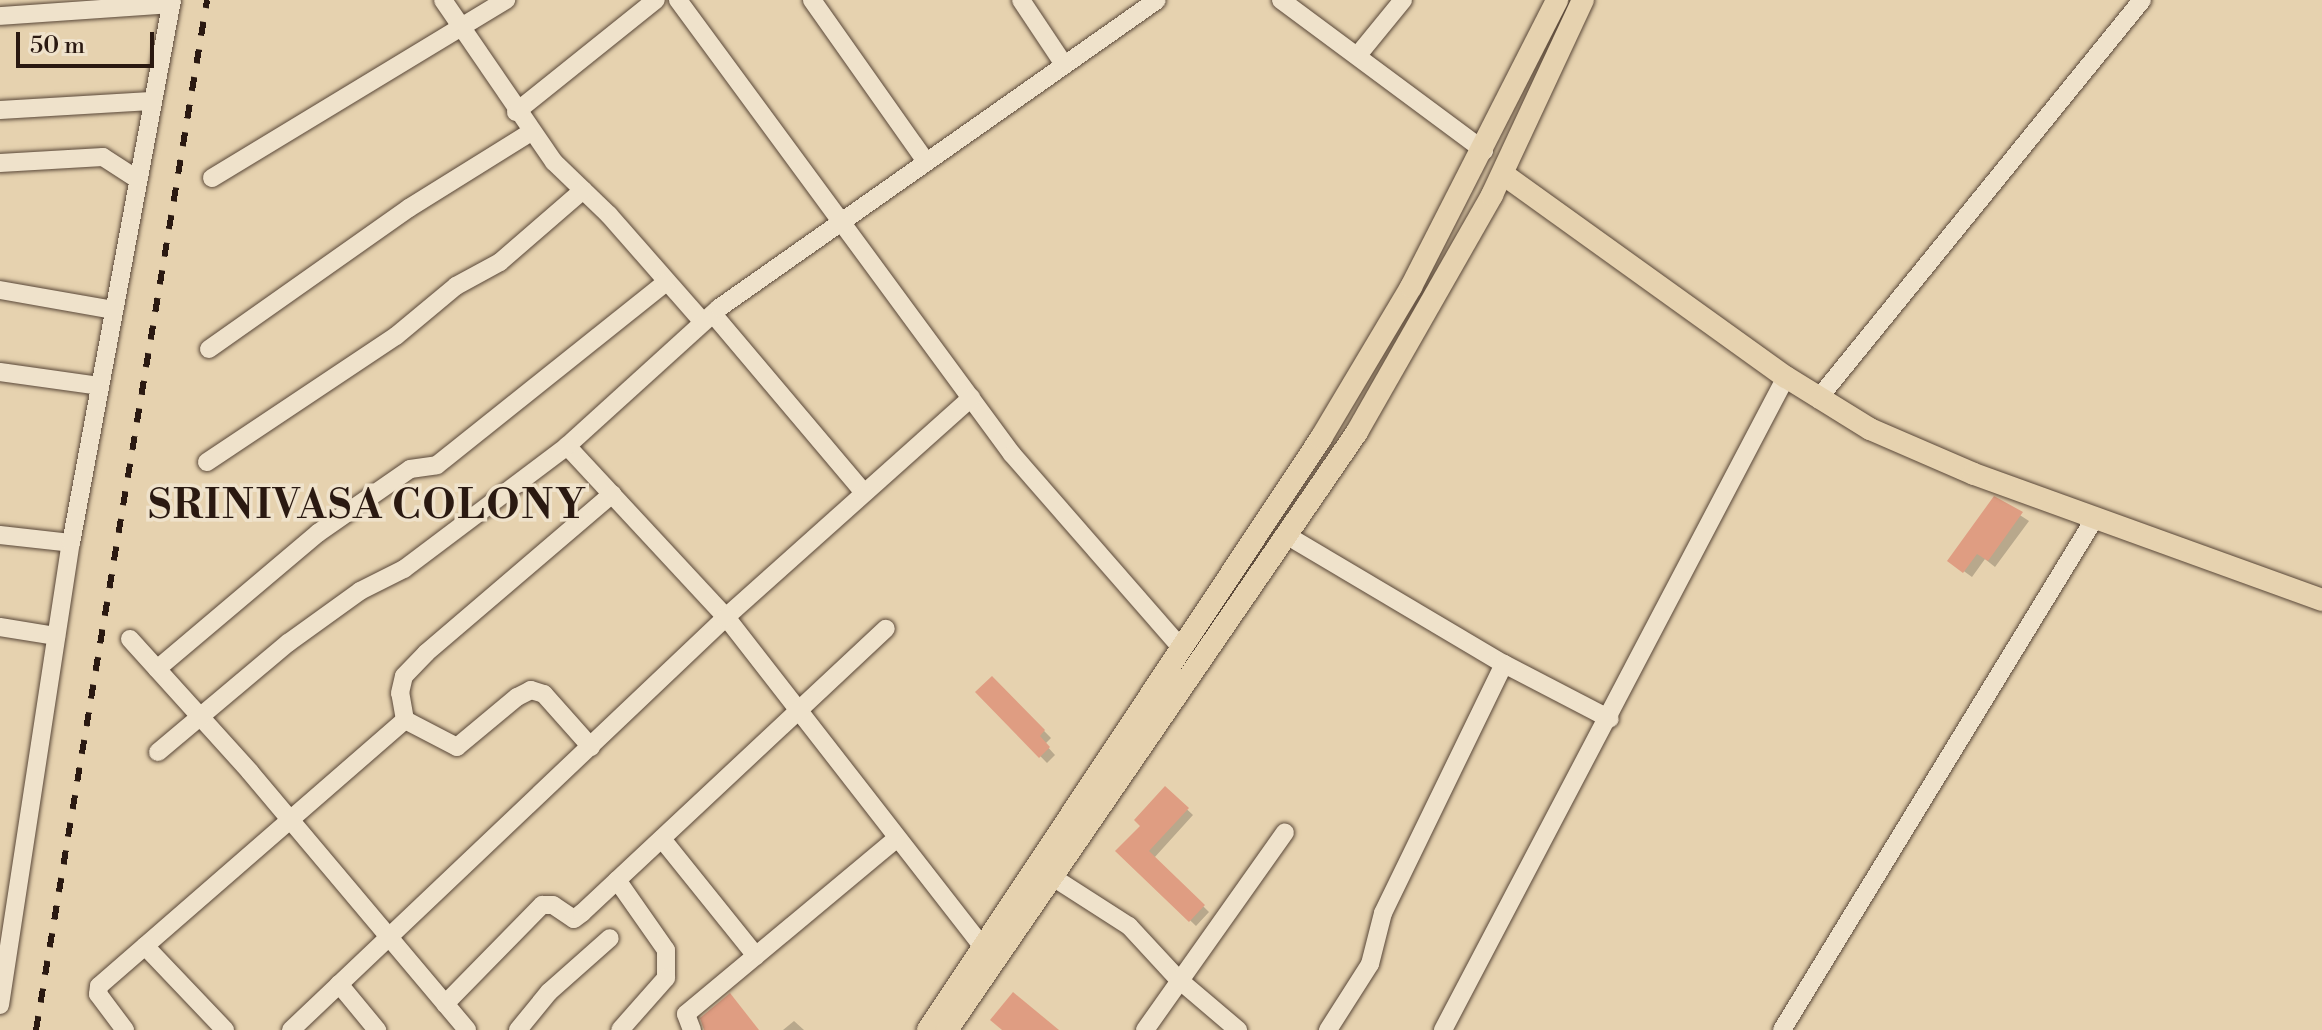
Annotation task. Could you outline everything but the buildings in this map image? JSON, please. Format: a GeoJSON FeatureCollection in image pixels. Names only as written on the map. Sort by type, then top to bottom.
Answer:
{"type":"FeatureCollection","features":[{"type":"Feature","properties":{"kind":"main road"},"geometry":{"type":"LineString","coordinates":[[928,1030],[1321,438],[1411,287],[1488,143],[1557,0]]}},
{"type":"Feature","properties":{"kind":"main road"},"geometry":{"type":"LineString","coordinates":[[947,1030],[1288,536],[1435,304],[1503,174],[1583,0]]}},
{"type":"Feature","properties":{"kind":"main road"},"geometry":{"type":"LineString","coordinates":[[1503,174],[1786,377],[1870,429],[2095,518],[2322,600]]}},
{"type":"Feature","properties":{"kind":"street"},"geometry":{"type":"LineString","coordinates":[[443,0],[531,132],[665,283],[708,318],[864,493]]}},
{"type":"Feature","properties":{"kind":"street"},"geometry":{"type":"LineString","coordinates":[[212,178],[462,30],[506,0]]}},
{"type":"Feature","properties":{"kind":"street"},"geometry":{"type":"LineString","coordinates":[[516,112],[656,0]]}},
{"type":"Feature","properties":{"kind":"street"},"geometry":{"type":"LineString","coordinates":[[678,0],[838,222],[971,398],[1057,507],[1181,648]]}},
{"type":"Feature","properties":{"kind":"street"},"geometry":{"type":"LineString","coordinates":[[812,0],[925,160]]}},
{"type":"Feature","properties":{"kind":"street"},"geometry":{"type":"LineString","coordinates":[[1021,0],[1063,63]]}},
{"type":"Feature","properties":{"kind":"street"},"geometry":{"type":"LineString","coordinates":[[158,752],[199,716],[360,591],[404,569],[567,446],[708,318],[925,160],[1157,0]]}},
{"type":"Feature","properties":{"kind":"street"},"geometry":{"type":"LineString","coordinates":[[1281,0],[1488,143]]}},
{"type":"Feature","properties":{"kind":"street"},"geometry":{"type":"LineString","coordinates":[[1358,55],[1403,0]]}},
{"type":"Feature","properties":{"kind":"street"},"geometry":{"type":"LineString","coordinates":[[1818,399],[2142,0]]}},
{"type":"Feature","properties":{"kind":"street"},"geometry":{"type":"LineString","coordinates":[[0,16],[30,6],[172,2],[151,101],[71,543],[4,962],[0,1005]]}},
{"type":"Feature","properties":{"kind":"street"},"geometry":{"type":"LineString","coordinates":[[0,110],[151,101]]}},
{"type":"Feature","properties":{"kind":"street"},"geometry":{"type":"LineString","coordinates":[[209,349],[409,208],[531,132]]}},
{"type":"Feature","properties":{"kind":"street"},"geometry":{"type":"LineString","coordinates":[[0,163],[103,157],[137,179]]}},
{"type":"Feature","properties":{"kind":"street"},"geometry":{"type":"LineString","coordinates":[[207,462],[396,336],[456,286],[500,262],[583,190]]}},
{"type":"Feature","properties":{"kind":"street"},"geometry":{"type":"LineString","coordinates":[[157,669],[318,533],[410,469],[437,465],[665,283]]}},
{"type":"Feature","properties":{"kind":"street"},"geometry":{"type":"LineString","coordinates":[[0,290],[114,310]]}},
{"type":"Feature","properties":{"kind":"street"},"geometry":{"type":"LineString","coordinates":[[0,372],[99,386]]}},
{"type":"Feature","properties":{"kind":"street"},"geometry":{"type":"LineString","coordinates":[[1443,1030],[1610,719],[1786,377]]}},
{"type":"Feature","properties":{"kind":"street"},"geometry":{"type":"LineString","coordinates":[[291,1030],[726,617],[971,398]]}},
{"type":"Feature","properties":{"kind":"street"},"geometry":{"type":"LineString","coordinates":[[567,446],[726,617],[984,949]]}},
{"type":"Feature","properties":{"kind":"street"},"geometry":{"type":"LineString","coordinates":[[405,720],[400,693],[404,676],[612,494]]}},
{"type":"Feature","properties":{"kind":"street"},"geometry":{"type":"LineString","coordinates":[[1782,1030],[2095,518]]}},
{"type":"Feature","properties":{"kind":"street"},"geometry":{"type":"LineString","coordinates":[[0,535],[71,543]]}},
{"type":"Feature","properties":{"kind":"street"},"geometry":{"type":"LineString","coordinates":[[1288,536],[1504,664],[1610,719]]}},
{"type":"Feature","properties":{"kind":"street"},"geometry":{"type":"LineString","coordinates":[[0,627],[56,636]]}},
{"type":"Feature","properties":{"kind":"street"},"geometry":{"type":"LineString","coordinates":[[445,1004],[531,913],[553,905],[574,919],[886,629]]}},
{"type":"Feature","properties":{"kind":"street"},"geometry":{"type":"LineString","coordinates":[[130,639],[289,818],[467,1030]]}},
{"type":"Feature","properties":{"kind":"street"},"geometry":{"type":"LineString","coordinates":[[1328,1030],[1370,964],[1383,913],[1504,664]]}},
{"type":"Feature","properties":{"kind":"street"},"geometry":{"type":"LineString","coordinates":[[405,720],[457,747],[531,690],[544,694],[591,747]]}},
{"type":"Feature","properties":{"kind":"street"},"geometry":{"type":"LineString","coordinates":[[125,1030],[98,994],[99,986],[405,720]]}},
{"type":"Feature","properties":{"kind":"street"},"geometry":{"type":"LineString","coordinates":[[1145,1030],[1178,979],[1285,832]]}},
{"type":"Feature","properties":{"kind":"street"},"geometry":{"type":"LineString","coordinates":[[662,839],[756,956]]}},
{"type":"Feature","properties":{"kind":"street"},"geometry":{"type":"LineString","coordinates":[[692,1030],[686,1014],[896,839]]}},
{"type":"Feature","properties":{"kind":"street"},"geometry":{"type":"LineString","coordinates":[[1051,876],[1129,926],[1178,979],[1238,1030]]}},
{"type":"Feature","properties":{"kind":"street"},"geometry":{"type":"LineString","coordinates":[[617,880],[666,950],[666,978],[620,1030]]}},
{"type":"Feature","properties":{"kind":"street"},"geometry":{"type":"LineString","coordinates":[[518,1030],[549,992],[610,938]]}},
{"type":"Feature","properties":{"kind":"street"},"geometry":{"type":"LineString","coordinates":[[145,946],[225,1030]]}},
{"type":"Feature","properties":{"kind":"street"},"geometry":{"type":"LineString","coordinates":[[339,984],[377,1030]]}},
{"type":"Feature","properties":{"kind":"railway"},"geometry":{"type":"LineString","coordinates":[[36,1030],[207,0]]}},
{"type":"Feature","properties":{"kind":"district","name":"SRINIVASA COLONY"},"geometry":{"type":"Point","coordinates":[368,506]}}]}
